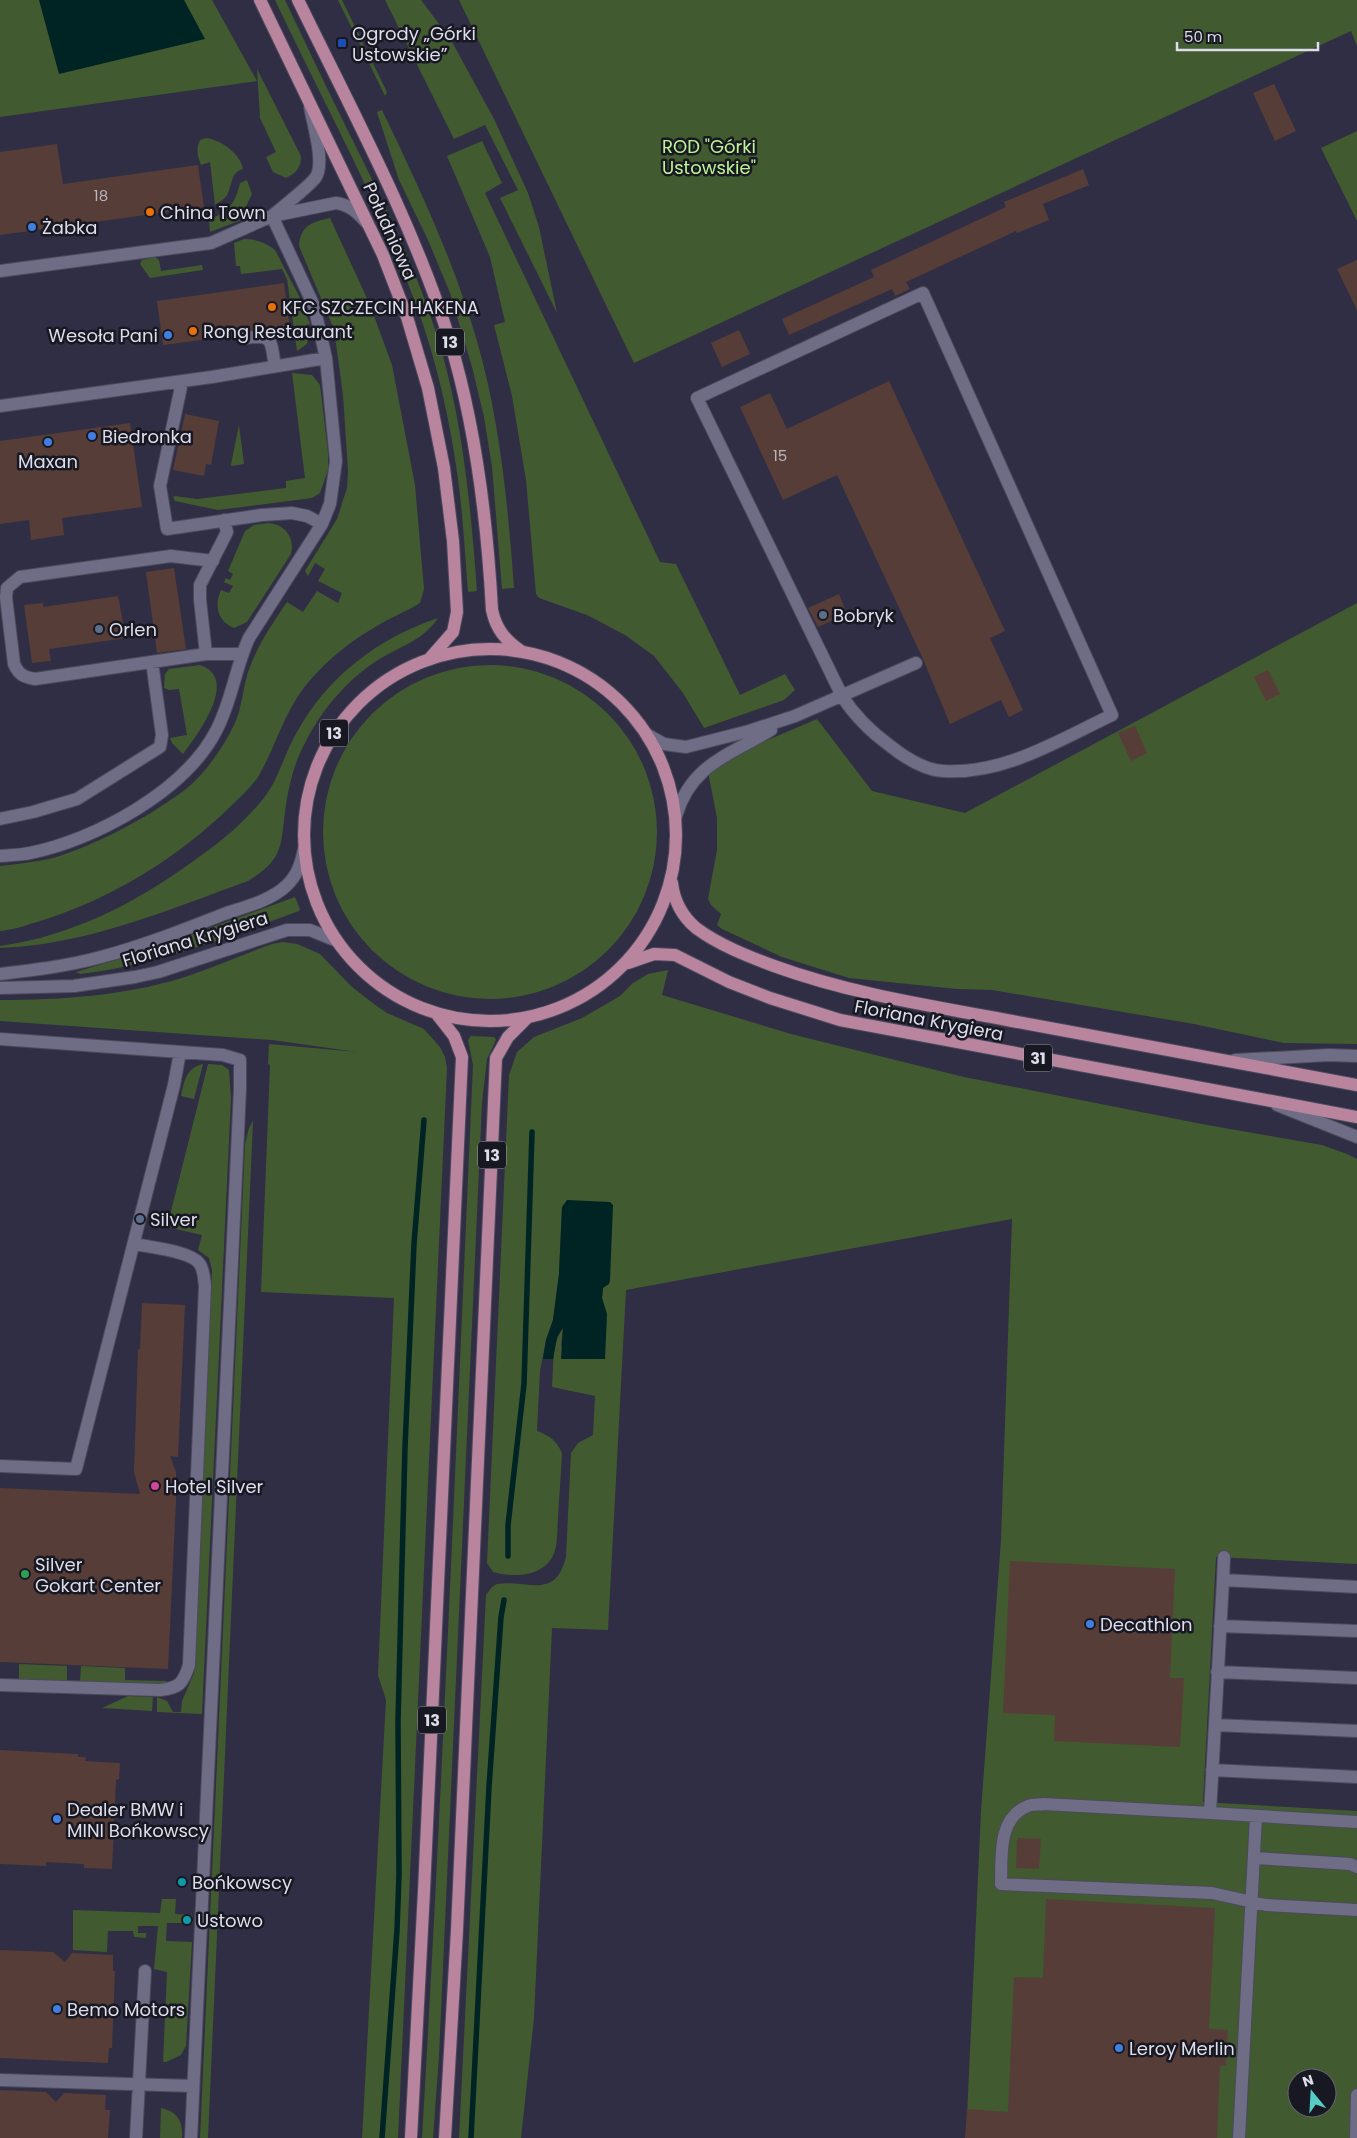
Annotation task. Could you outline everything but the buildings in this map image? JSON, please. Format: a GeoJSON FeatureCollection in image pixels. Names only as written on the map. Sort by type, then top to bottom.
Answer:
{"type":"FeatureCollection","features":[{"type":"Feature","properties":{"kind":"main road","name":"Południowa"},"geometry":{"type":"LineString","coordinates":[[260,0],[372,230],[396,285],[417,349],[437,428],[446,477],[453,541],[457,612],[453,632],[429,659]]}},
{"type":"Feature","properties":{"kind":"main road","name":"Południowa"},"geometry":{"type":"LineString","coordinates":[[298,0],[396,202],[441,312],[459,372],[475,448],[483,499],[492,610],[495,622],[503,636],[521,651]]}},
{"type":"Feature","properties":{"kind":"main road"},"geometry":{"type":"LineString","coordinates":[[429,659],[475,649],[521,651]]}},
{"type":"Feature","properties":{"kind":"main road","name":"13"},"geometry":{"type":"LineString","coordinates":[[429,659],[400,672],[374,689],[352,710],[333,735],[318,763],[308,793],[304,823],[304,849],[307,870],[315,900],[337,942],[357,966],[380,986],[407,1002],[436,1013],[482,1021],[529,1017],[559,1008],[587,994],[624,965],[652,928],[665,900],[672,877],[676,846],[676,816],[668,777],[648,735],[618,699],[594,680],[566,665],[521,651]]}},
{"type":"Feature","properties":{"kind":"main road","name":"Floriana Krygiera"},"geometry":{"type":"LineString","coordinates":[[672,877],[673,889],[679,908],[685,917],[697,928],[725,945],[752,958],[811,979],[881,996],[1357,1084]]}},
{"type":"Feature","properties":{"kind":"main road","name":"Floriana Krygiera"},"geometry":{"type":"LineString","coordinates":[[624,965],[635,959],[654,954],[675,955],[729,982],[791,1006],[840,1020],[1357,1117]]}},
{"type":"Feature","properties":{"kind":"main road","name":"13"},"geometry":{"type":"LineString","coordinates":[[411,2138],[424,1910],[462,1057],[454,1036],[436,1013]]}},
{"type":"Feature","properties":{"kind":"main road","name":"13"},"geometry":{"type":"LineString","coordinates":[[445,2138],[457,1921],[496,1058],[508,1037],[529,1017]]}},
{"type":"Feature","properties":{"kind":"street"},"geometry":{"type":"LineString","coordinates":[[272,216],[316,177],[319,167],[308,98]]}},
{"type":"Feature","properties":{"kind":"street"},"geometry":{"type":"LineString","coordinates":[[0,271],[211,243],[272,216],[336,203],[346,204],[358,212],[372,230]]}},
{"type":"Feature","properties":{"kind":"street"},"geometry":{"type":"LineString","coordinates":[[0,856],[38,850],[63,843],[99,829],[166,788],[198,758],[215,734],[227,710],[242,654],[249,638],[322,524],[330,504],[336,461],[326,358],[314,306],[272,216]]}},
{"type":"Feature","properties":{"kind":"street"},"geometry":{"type":"LineString","coordinates":[[922,293],[1112,715],[1018,759],[980,769],[942,771],[909,760],[883,741],[854,714],[842,696],[696,398],[922,293]]}},
{"type":"Feature","properties":{"kind":"street"},"geometry":{"type":"LineString","coordinates":[[246,338],[267,337],[271,341],[274,361]]}},
{"type":"Feature","properties":{"kind":"street"},"geometry":{"type":"LineString","coordinates":[[0,406],[182,382],[326,358]]}},
{"type":"Feature","properties":{"kind":"street"},"geometry":{"type":"LineString","coordinates":[[182,382],[160,486],[167,529],[224,520],[292,513],[307,516],[322,524]]}},
{"type":"Feature","properties":{"kind":"street"},"geometry":{"type":"LineString","coordinates":[[206,654],[200,585],[227,532],[224,520]]}},
{"type":"Feature","properties":{"kind":"street"},"geometry":{"type":"LineString","coordinates":[[213,561],[171,556],[20,577],[11,582],[7,588],[6,597],[14,664],[19,674],[36,679],[206,654],[242,654]]}},
{"type":"Feature","properties":{"kind":"street"},"geometry":{"type":"LineString","coordinates":[[0,819],[33,812],[77,799],[160,747],[162,735],[152,662]]}},
{"type":"Feature","properties":{"kind":"street"},"geometry":{"type":"LineString","coordinates":[[648,735],[664,744],[686,747],[749,731],[795,716],[916,663]]}},
{"type":"Feature","properties":{"kind":"street"},"geometry":{"type":"LineString","coordinates":[[676,816],[686,790],[708,765],[795,716]]}},
{"type":"Feature","properties":{"kind":"street","name":"Floriana Krygiera"},"geometry":{"type":"LineString","coordinates":[[0,974],[52,967],[100,957],[173,934],[259,901],[278,892],[291,881],[300,867],[304,849]]}},
{"type":"Feature","properties":{"kind":"street","name":"Floriana Krygiera"},"geometry":{"type":"LineString","coordinates":[[0,988],[74,986],[135,977],[158,972],[287,930],[310,930],[337,942]]}},
{"type":"Feature","properties":{"kind":"street"},"geometry":{"type":"LineString","coordinates":[[0,1039],[223,1055],[240,1060],[191,2138]]}},
{"type":"Feature","properties":{"kind":"street"},"geometry":{"type":"LineString","coordinates":[[0,1466],[76,1469],[174,1084],[180,1052]]}},
{"type":"Feature","properties":{"kind":"street","name":"Floriana Krygiera"},"geometry":{"type":"LineString","coordinates":[[1224,1060],[1329,1055],[1357,1056]]}},
{"type":"Feature","properties":{"kind":"street"},"geometry":{"type":"LineString","coordinates":[[1263,1100],[1357,1137]]}},
{"type":"Feature","properties":{"kind":"street"},"geometry":{"type":"LineString","coordinates":[[0,1685],[175,1689],[185,1679],[189,1666],[205,1286],[199,1262],[189,1256],[134,1244]]}},
{"type":"Feature","properties":{"kind":"street"},"geometry":{"type":"LineString","coordinates":[[1210,1813],[1224,1557]]}},
{"type":"Feature","properties":{"kind":"street"},"geometry":{"type":"LineString","coordinates":[[1223,1580],[1357,1587]]}},
{"type":"Feature","properties":{"kind":"street"},"geometry":{"type":"LineString","coordinates":[[1220,1626],[1357,1631]]}},
{"type":"Feature","properties":{"kind":"street"},"geometry":{"type":"LineString","coordinates":[[1217,1672],[1357,1678]]}},
{"type":"Feature","properties":{"kind":"street"},"geometry":{"type":"LineString","coordinates":[[1214,1725],[1357,1731]]}},
{"type":"Feature","properties":{"kind":"street"},"geometry":{"type":"LineString","coordinates":[[1212,1770],[1357,1777]]}},
{"type":"Feature","properties":{"kind":"street"},"geometry":{"type":"LineString","coordinates":[[1357,1822],[1044,1804],[1028,1806],[1009,1821],[1004,1833],[1001,1884],[1212,1892],[1266,1905],[1357,1910]]}},
{"type":"Feature","properties":{"kind":"street"},"geometry":{"type":"LineString","coordinates":[[1238,2138],[1256,1816]]}},
{"type":"Feature","properties":{"kind":"street"},"geometry":{"type":"LineString","coordinates":[[1255,1858],[1350,1864],[1357,1867]]}},
{"type":"Feature","properties":{"kind":"street"},"geometry":{"type":"LineString","coordinates":[[136,2138],[144,1971]]}},
{"type":"Feature","properties":{"kind":"street"},"geometry":{"type":"LineString","coordinates":[[0,2080],[193,2086]]}},
{"type":"Feature","properties":{"kind":"street"},"geometry":{"type":"LineString","coordinates":[[1356,2138],[1357,2095]]}},
{"type":"Feature","properties":{"kind":"green space"},"geometry":{"type":"Polygon","coordinates":[[[0,0],[212,0],[257,81],[0,117],[0,0]]]}},
{"type":"Feature","properties":{"kind":"green space"},"geometry":{"type":"Polygon","coordinates":[[[275,0],[285,0],[389,214],[413,270],[434,327],[450,385],[461,443],[469,502],[477,591],[468,592],[455,456],[441,389],[423,323],[384,225],[275,0]]]}},
{"type":"Feature","properties":{"kind":"green space"},"geometry":{"type":"Polygon","coordinates":[[[338,0],[342,0],[387,92],[385,96],[338,0]]]}},
{"type":"Feature","properties":{"kind":"green space"},"geometry":{"type":"Polygon","coordinates":[[[385,0],[421,0],[451,40],[494,119],[528,193],[539,227],[557,313],[500,198],[518,190],[485,125],[454,139],[385,0]]]}},
{"type":"Feature","properties":{"kind":"green space","name":"ROD \"Górki Ustowskie\""},"geometry":{"type":"Polygon","coordinates":[[[459,0],[1357,0],[1357,46],[1351,31],[634,363],[459,0]]]}},
{"type":"Feature","properties":{"kind":"green space"},"geometry":{"type":"Polygon","coordinates":[[[257,69],[301,156],[297,170],[286,178],[273,172],[266,157],[276,152],[260,118],[257,69]]]}},
{"type":"Feature","properties":{"kind":"green space"},"geometry":{"type":"Polygon","coordinates":[[[382,110],[422,195],[458,282],[477,341],[492,402],[502,463],[514,588],[502,589],[492,467],[484,417],[472,367],[450,293],[428,240],[399,180],[377,112],[382,110]]]}},
{"type":"Feature","properties":{"kind":"green space"},"geometry":{"type":"Polygon","coordinates":[[[1357,131],[1357,221],[1321,148],[1357,131]]]}},
{"type":"Feature","properties":{"kind":"green space"},"geometry":{"type":"Polygon","coordinates":[[[206,138],[218,141],[229,148],[238,158],[243,169],[234,176],[226,196],[215,205],[210,162],[201,165],[198,155],[200,140],[206,138]]]}},
{"type":"Feature","properties":{"kind":"green space"},"geometry":{"type":"Polygon","coordinates":[[[482,141],[502,183],[485,193],[660,562],[676,564],[740,695],[785,674],[795,690],[784,700],[704,728],[683,693],[654,656],[625,635],[587,615],[539,598],[536,594],[526,480],[512,396],[494,325],[505,322],[490,257],[447,156],[482,141]]]}},
{"type":"Feature","properties":{"kind":"green space"},"geometry":{"type":"Polygon","coordinates":[[[247,180],[252,194],[239,221],[210,232],[209,219],[227,210],[234,201],[240,183],[247,180]]]}},
{"type":"Feature","properties":{"kind":"green space"},"geometry":{"type":"Polygon","coordinates":[[[330,218],[370,305],[392,365],[415,485],[424,589],[420,603],[359,637],[342,649],[319,670],[302,690],[288,714],[255,781],[232,805],[190,842],[143,874],[93,901],[40,921],[0,931],[0,866],[33,862],[69,853],[103,839],[152,812],[182,792],[198,778],[219,752],[235,723],[246,678],[256,653],[287,602],[303,612],[317,591],[338,603],[342,593],[318,581],[325,569],[315,563],[308,576],[305,571],[337,519],[347,488],[348,471],[343,395],[334,329],[299,246],[302,234],[308,226],[330,218]]]}},
{"type":"Feature","properties":{"kind":"green space"},"geometry":{"type":"Polygon","coordinates":[[[244,239],[260,242],[275,250],[299,296],[310,324],[306,325],[309,335],[307,344],[297,351],[287,279],[282,269],[241,274],[240,266],[236,266],[234,243],[244,239]]]}},
{"type":"Feature","properties":{"kind":"green space"},"geometry":{"type":"Polygon","coordinates":[[[155,257],[159,260],[161,271],[202,265],[203,270],[150,278],[140,264],[142,260],[155,257]]]}},
{"type":"Feature","properties":{"kind":"green space"},"geometry":{"type":"Polygon","coordinates":[[[292,373],[312,375],[320,385],[328,452],[328,470],[320,493],[312,498],[218,510],[175,501],[173,497],[175,496],[197,499],[286,488],[286,481],[305,478],[292,373]]]}},
{"type":"Feature","properties":{"kind":"green space"},"geometry":{"type":"Polygon","coordinates":[[[239,425],[244,464],[231,466],[231,464],[239,425]]]}},
{"type":"Feature","properties":{"kind":"green space"},"geometry":{"type":"Polygon","coordinates":[[[269,523],[280,526],[288,533],[292,542],[291,554],[247,622],[234,628],[224,621],[218,612],[221,590],[229,593],[233,586],[224,582],[226,578],[230,580],[233,574],[228,571],[245,531],[254,525],[269,523]]]}},
{"type":"Feature","properties":{"kind":"green space"},"geometry":{"type":"Polygon","coordinates":[[[1357,603],[1357,1044],[1284,1043],[1194,1024],[992,990],[957,989],[849,978],[782,957],[717,925],[721,914],[711,905],[708,899],[717,850],[717,818],[708,772],[754,746],[817,719],[872,791],[965,813],[1357,603]]]}},
{"type":"Feature","properties":{"kind":"green space"},"geometry":{"type":"Polygon","coordinates":[[[438,618],[420,636],[383,657],[359,674],[328,706],[312,730],[298,757],[287,797],[279,849],[269,865],[260,873],[248,881],[157,914],[95,933],[64,940],[0,948],[0,946],[52,935],[101,916],[148,891],[211,848],[239,825],[269,791],[292,740],[309,712],[339,677],[375,648],[416,626],[438,618]]]}},
{"type":"Feature","properties":{"kind":"green space"},"geometry":{"type":"Polygon","coordinates":[[[200,665],[211,672],[216,682],[216,694],[206,720],[183,754],[172,743],[170,738],[187,735],[179,689],[169,690],[164,688],[165,674],[169,669],[200,665]]]}},
{"type":"Feature","properties":{"kind":"green space"},"geometry":{"type":"Polygon","coordinates":[[[474,665],[506,665],[539,672],[569,684],[596,703],[619,726],[638,753],[645,768],[654,799],[657,832],[654,865],[645,896],[638,911],[619,938],[596,961],[569,980],[539,992],[506,999],[474,999],[441,992],[411,980],[384,961],[361,938],[342,911],[330,881],[323,848],[323,816],[330,783],[342,753],[361,726],[384,703],[411,684],[441,672],[474,665]]]}},
{"type":"Feature","properties":{"kind":"green space"},"geometry":{"type":"Polygon","coordinates":[[[295,897],[300,909],[299,911],[218,940],[137,964],[80,974],[76,972],[152,949],[295,897]]]}},
{"type":"Feature","properties":{"kind":"green space"},"geometry":{"type":"Polygon","coordinates":[[[283,942],[297,944],[320,954],[352,987],[374,1004],[387,1013],[424,1029],[440,1047],[445,1057],[447,1068],[398,2138],[362,2138],[386,1700],[378,1675],[394,1298],[261,1292],[270,1065],[268,1064],[269,1044],[357,1052],[272,1040],[0,1021],[0,1000],[69,998],[137,989],[182,978],[272,944],[283,942]]]}},
{"type":"Feature","properties":{"kind":"green space"},"geometry":{"type":"Polygon","coordinates":[[[668,970],[662,995],[791,1034],[964,1077],[1207,1125],[1322,1145],[1357,1159],[1357,1564],[1216,1557],[1203,1802],[1357,1811],[1357,2138],[966,2138],[981,1811],[1001,1540],[1012,1219],[626,1290],[608,1630],[552,1628],[534,2018],[521,2138],[459,2138],[486,1595],[497,1584],[547,1584],[555,1579],[561,1571],[566,1557],[571,1453],[578,1443],[593,1435],[595,1396],[552,1387],[556,1341],[563,1327],[561,1347],[604,1309],[603,1288],[562,1207],[559,1274],[553,1320],[546,1340],[540,1371],[537,1431],[552,1439],[562,1453],[556,1545],[550,1561],[536,1571],[519,1575],[493,1572],[487,1563],[509,1075],[517,1052],[534,1037],[582,1018],[620,996],[633,983],[648,974],[668,970]]]}},
{"type":"Feature","properties":{"kind":"green space"},"geometry":{"type":"Polygon","coordinates":[[[471,1036],[494,1037],[496,1040],[487,1059],[482,1103],[439,2056],[433,2138],[422,2138],[437,1870],[473,1065],[468,1040],[471,1036]]]}},
{"type":"Feature","properties":{"kind":"green space"},"geometry":{"type":"Polygon","coordinates":[[[203,1064],[194,1099],[181,1096],[189,1072],[203,1064]]]}},
{"type":"Feature","properties":{"kind":"green space"},"geometry":{"type":"Polygon","coordinates":[[[208,1064],[222,1065],[229,1070],[231,1098],[202,1714],[157,1712],[157,1697],[167,1701],[173,1712],[181,1712],[182,1701],[194,1673],[212,1270],[209,1258],[198,1250],[202,1235],[167,1227],[208,1064]]]}},
{"type":"Feature","properties":{"kind":"green space"},"geometry":{"type":"Polygon","coordinates":[[[253,1121],[208,2138],[200,2138],[245,1144],[253,1121]]]}},
{"type":"Feature","properties":{"kind":"green space"},"geometry":{"type":"Polygon","coordinates":[[[19,1664],[67,1666],[67,1681],[19,1679],[19,1664]]]}},
{"type":"Feature","properties":{"kind":"green space"},"geometry":{"type":"Polygon","coordinates":[[[81,1666],[125,1668],[125,1680],[166,1681],[167,1683],[162,1685],[80,1682],[81,1666]]]}},
{"type":"Feature","properties":{"kind":"green space"},"geometry":{"type":"Polygon","coordinates":[[[128,1696],[153,1697],[152,1711],[102,1708],[128,1696]]]}},
{"type":"Feature","properties":{"kind":"green space"},"geometry":{"type":"Polygon","coordinates":[[[162,1899],[176,1899],[175,1914],[192,1915],[193,1923],[189,1923],[188,1917],[185,1917],[184,1923],[167,1923],[166,1941],[192,1942],[186,2046],[181,2055],[166,2062],[163,2062],[167,1972],[154,1969],[158,1926],[138,1926],[138,1933],[146,1933],[146,1938],[134,1937],[133,1931],[108,1931],[107,1952],[73,1950],[73,1910],[160,1913],[162,1899]]]}},
{"type":"Feature","properties":{"kind":"green space"},"geometry":{"type":"Polygon","coordinates":[[[161,2108],[172,2112],[178,2118],[182,2127],[182,2138],[160,2138],[161,2108]]]}},
{"type":"Feature","properties":{"kind":"shaded area"},"geometry":{"type":"Polygon","coordinates":[[[39,0],[184,0],[205,39],[59,74],[39,0]]]}},
{"type":"Feature","properties":{"kind":"shaded area"},"geometry":{"type":"Polygon","coordinates":[[[567,1200],[610,1202],[613,1205],[610,1280],[609,1284],[603,1288],[602,1298],[607,1314],[605,1359],[561,1359],[563,1328],[557,1337],[553,1359],[543,1359],[546,1340],[553,1320],[559,1274],[562,1207],[567,1200]]]}},
{"type":"Feature","properties":{"kind":"waterway"},"geometry":{"type":"LineString","coordinates":[[382,2138],[397,1930],[399,1875],[398,1721],[405,1447],[414,1244],[424,1120]]}},
{"type":"Feature","properties":{"kind":"waterway"},"geometry":{"type":"LineString","coordinates":[[508,1556],[508,1525],[524,1384],[532,1132]]}},
{"type":"Feature","properties":{"kind":"waterway"},"geometry":{"type":"LineString","coordinates":[[471,2138],[489,1787],[501,1617],[504,1600]]}},
{"type":"Feature","properties":{"kind":"place","name":"Ogrody „Górki Ustowskie”"},"geometry":{"type":"Point","coordinates":[342,43]}},
{"type":"Feature","properties":{"kind":"place","name":"China Town"},"geometry":{"type":"Point","coordinates":[150,212]}},
{"type":"Feature","properties":{"kind":"place","name":"Żabka"},"geometry":{"type":"Point","coordinates":[32,227]}},
{"type":"Feature","properties":{"kind":"place","name":"KFC SZCZECIN HAKENA"},"geometry":{"type":"Point","coordinates":[272,307]}},
{"type":"Feature","properties":{"kind":"place","name":"Rong Restaurant"},"geometry":{"type":"Point","coordinates":[193,331]}},
{"type":"Feature","properties":{"kind":"place","name":"Wesoła Pani"},"geometry":{"type":"Point","coordinates":[168,335]}},
{"type":"Feature","properties":{"kind":"place","name":"Biedronka"},"geometry":{"type":"Point","coordinates":[92,436]}},
{"type":"Feature","properties":{"kind":"place","name":"Maxan"},"geometry":{"type":"Point","coordinates":[48,442]}},
{"type":"Feature","properties":{"kind":"place","name":"Bobryk"},"geometry":{"type":"Point","coordinates":[823,615]}},
{"type":"Feature","properties":{"kind":"place","name":"Orlen"},"geometry":{"type":"Point","coordinates":[99,629]}},
{"type":"Feature","properties":{"kind":"place","name":"Silver"},"geometry":{"type":"Point","coordinates":[140,1219]}},
{"type":"Feature","properties":{"kind":"place","name":"Hotel Silver"},"geometry":{"type":"Point","coordinates":[155,1486]}},
{"type":"Feature","properties":{"kind":"place","name":"Silver Gokart Center"},"geometry":{"type":"Point","coordinates":[25,1574]}},
{"type":"Feature","properties":{"kind":"place","name":"Decathlon"},"geometry":{"type":"Point","coordinates":[1090,1624]}},
{"type":"Feature","properties":{"kind":"place","name":"Dealer BMW i MINI Bońkowscy"},"geometry":{"type":"Point","coordinates":[57,1819]}},
{"type":"Feature","properties":{"kind":"place","name":"Bońkowscy"},"geometry":{"type":"Point","coordinates":[182,1882]}},
{"type":"Feature","properties":{"kind":"place","name":"Ustowo"},"geometry":{"type":"Point","coordinates":[187,1920]}},
{"type":"Feature","properties":{"kind":"place","name":"Bemo Motors"},"geometry":{"type":"Point","coordinates":[57,2009]}},
{"type":"Feature","properties":{"kind":"place","name":"Leroy Merlin"},"geometry":{"type":"Point","coordinates":[1119,2048]}}]}
